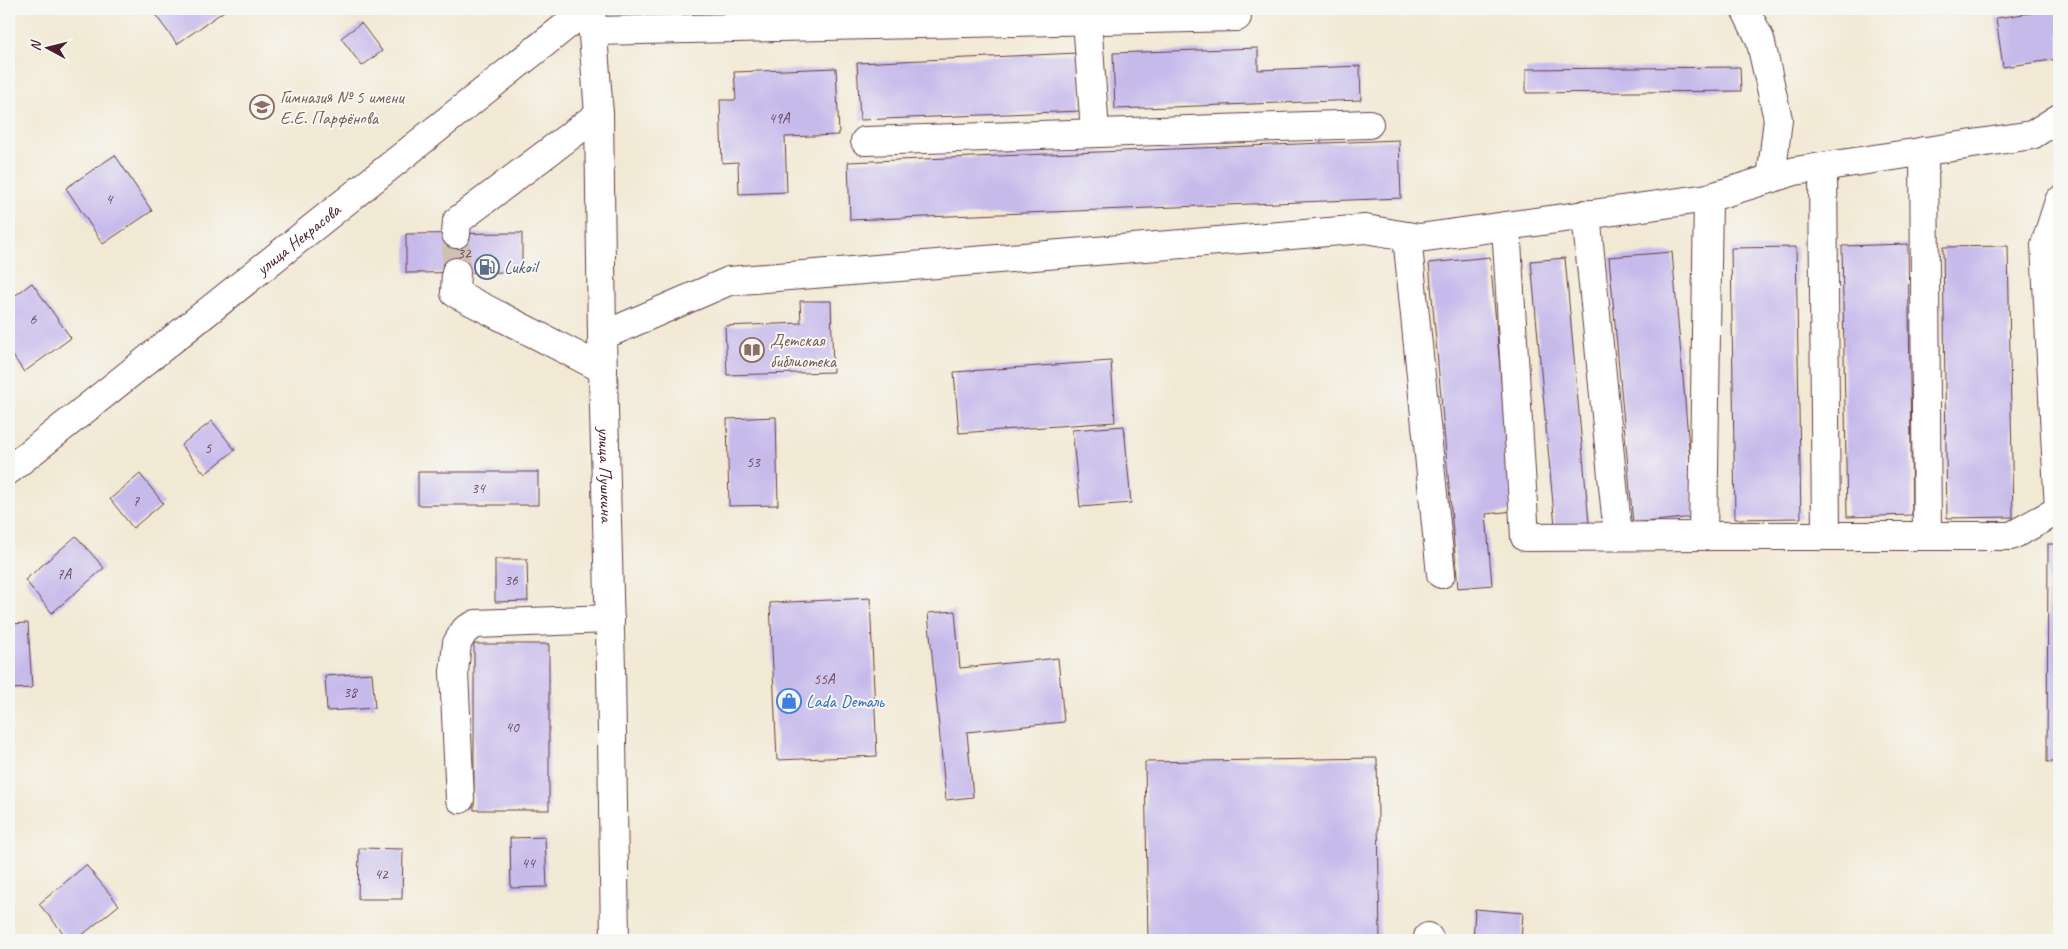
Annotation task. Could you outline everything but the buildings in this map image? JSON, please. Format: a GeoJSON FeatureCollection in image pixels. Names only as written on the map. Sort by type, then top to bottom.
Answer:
{"type":"FeatureCollection","features":[{"type":"Feature","properties":{"kind":"street"},"geometry":{"type":"LineString","coordinates":[[1745,9],[1760,39],[1778,119],[1771,178]]}},
{"type":"Feature","properties":{"kind":"street"},"geometry":{"type":"LineString","coordinates":[[590,16],[1087,20],[1237,16]]}},
{"type":"Feature","properties":{"kind":"street","name":"улица Пушкина"},"geometry":{"type":"LineString","coordinates":[[590,16],[600,114],[602,336],[610,619],[615,940]]}},
{"type":"Feature","properties":{"kind":"street","name":"улица Некрасова"},"geometry":{"type":"LineString","coordinates":[[9,470],[590,16]]}},
{"type":"Feature","properties":{"kind":"street"},"geometry":{"type":"LineString","coordinates":[[1087,20],[1095,132]]}},
{"type":"Feature","properties":{"kind":"street"},"geometry":{"type":"LineString","coordinates":[[456,234],[457,221],[600,114]]}},
{"type":"Feature","properties":{"kind":"street"},"geometry":{"type":"LineString","coordinates":[[602,336],[729,281],[1365,229],[1419,238],[1708,198],[1795,171],[2032,135],[2059,118]]}},
{"type":"Feature","properties":{"kind":"street"},"geometry":{"type":"LineString","coordinates":[[865,141],[1369,124]]}},
{"type":"Feature","properties":{"kind":"street"},"geometry":{"type":"LineString","coordinates":[[1924,151],[1927,536]]}},
{"type":"Feature","properties":{"kind":"street"},"geometry":{"type":"LineString","coordinates":[[1823,167],[1826,536]]}},
{"type":"Feature","properties":{"kind":"street"},"geometry":{"type":"LineString","coordinates":[[1703,536],[1708,198]]}},
{"type":"Feature","properties":{"kind":"street"},"geometry":{"type":"LineString","coordinates":[[1506,226],[1525,537],[2011,536],[2059,510],[2045,245],[2059,201]]}},
{"type":"Feature","properties":{"kind":"street"},"geometry":{"type":"LineString","coordinates":[[1586,214],[1618,536]]}},
{"type":"Feature","properties":{"kind":"street"},"geometry":{"type":"LineString","coordinates":[[1407,236],[1441,574]]}},
{"type":"Feature","properties":{"kind":"street"},"geometry":{"type":"LineString","coordinates":[[456,272],[455,293],[603,369]]}},
{"type":"Feature","properties":{"kind":"street"},"geometry":{"type":"LineString","coordinates":[[460,800],[454,672],[457,643],[465,630],[476,624],[610,619]]}},
{"type":"Feature","properties":{"kind":"tunnel"},"geometry":{"type":"LineString","coordinates":[[456,234],[456,272]]}},
{"type":"Feature","properties":{"kind":"place","name":"Гимназия № 5 имени Е.Е. Парфёнова"},"geometry":{"type":"Point","coordinates":[262,107]}},
{"type":"Feature","properties":{"kind":"place","name":"Lukoil"},"geometry":{"type":"Point","coordinates":[487,267]}},
{"type":"Feature","properties":{"kind":"place","name":"Детская библиотека"},"geometry":{"type":"Point","coordinates":[752,350]}},
{"type":"Feature","properties":{"kind":"place","name":"Lada Dеталь"},"geometry":{"type":"Point","coordinates":[789,701]}}]}
